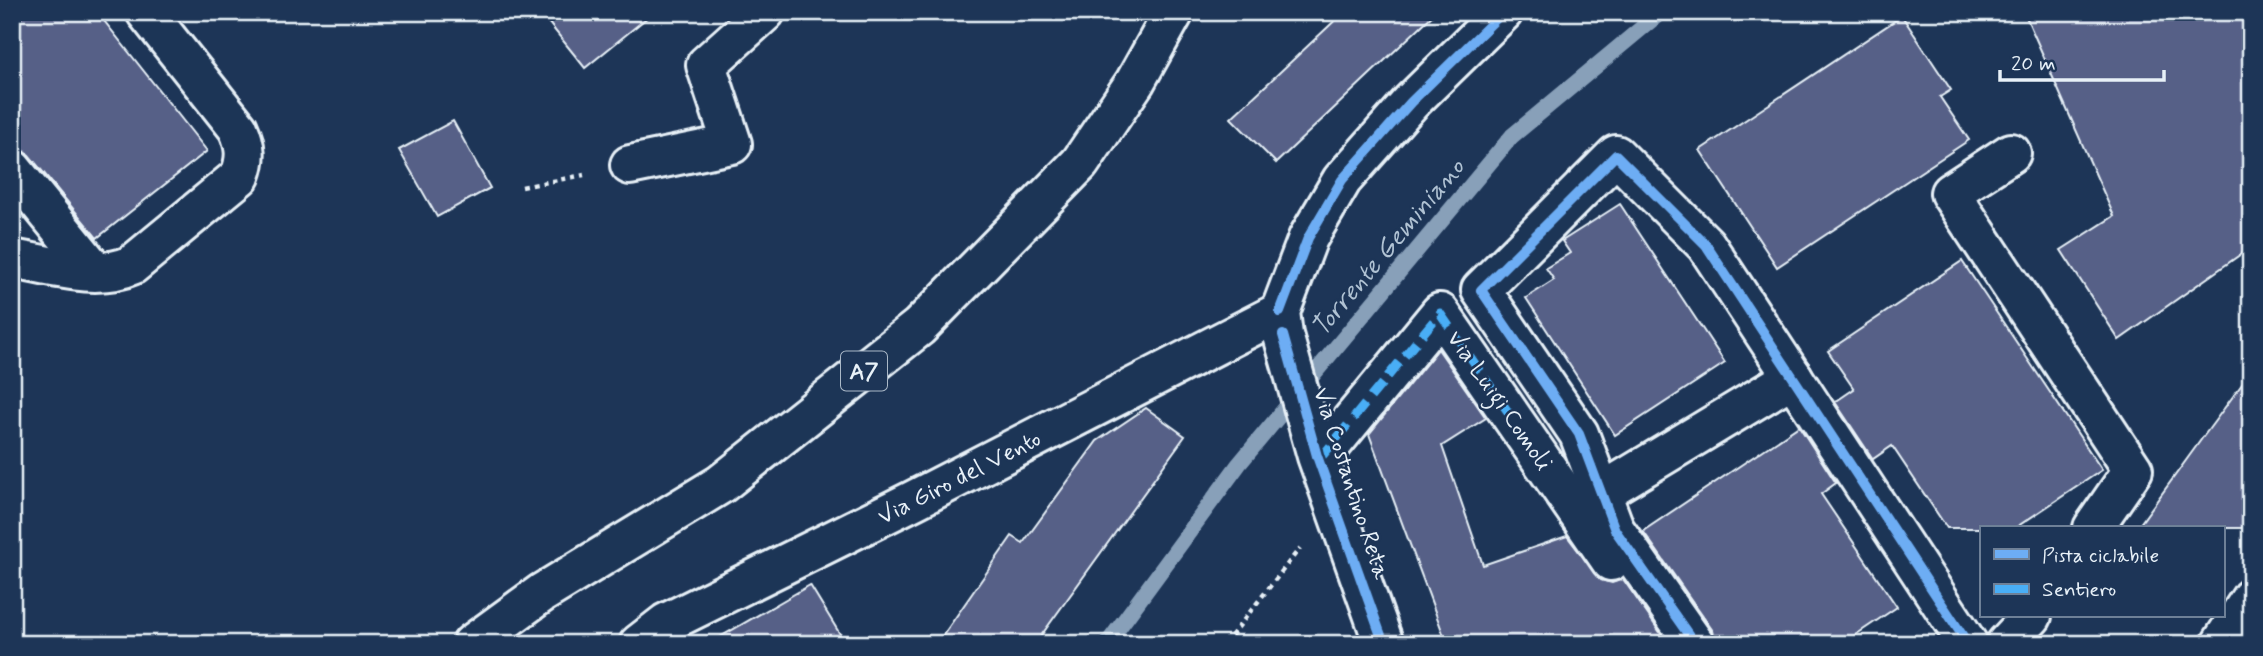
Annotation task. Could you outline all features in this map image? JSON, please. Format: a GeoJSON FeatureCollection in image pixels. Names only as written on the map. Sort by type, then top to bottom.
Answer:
{"type":"FeatureCollection","features":[{"type":"Feature","properties":{"kind":"main road"},"geometry":{"type":"LineString","coordinates":[[12,259],[95,271],[119,271],[131,265],[229,188],[240,176],[246,161],[245,144],[238,128],[146,12]]}},
{"type":"Feature","properties":{"kind":"main road"},"geometry":{"type":"LineString","coordinates":[[630,165],[732,144],[706,65],[765,12]]}},
{"type":"Feature","properties":{"kind":"main road","name":"A7"},"geometry":{"type":"LineString","coordinates":[[472,644],[542,593],[721,484],[919,327],[1080,163],[1135,82],[1174,12]]}},
{"type":"Feature","properties":{"kind":"main road"},"geometry":{"type":"LineString","coordinates":[[1281,323],[1308,238],[1342,180],[1412,102],[1503,12]]}},
{"type":"Feature","properties":{"kind":"main road"},"geometry":{"type":"LineString","coordinates":[[2011,153],[1950,192],[2133,470],[2094,526]]}},
{"type":"Feature","properties":{"kind":"main road"},"geometry":{"type":"LineString","coordinates":[[1695,644],[1615,530],[1579,434],[1481,290],[1616,155],[1706,246],[1968,644]]}},
{"type":"Feature","properties":{"kind":"main road"},"geometry":{"type":"LineString","coordinates":[[12,169],[95,271]]}},
{"type":"Feature","properties":{"kind":"main road","name":"Via Luigi Comoli"},"geometry":{"type":"LineString","coordinates":[[1318,458],[1440,313],[1669,644]]}},
{"type":"Feature","properties":{"kind":"main road","name":"Via Costantino Reta"},"geometry":{"type":"LineString","coordinates":[[1281,323],[1318,458],[1384,644]]}},
{"type":"Feature","properties":{"kind":"main road","name":"Via Giro del Vento"},"geometry":{"type":"LineString","coordinates":[[639,644],[666,623],[1281,323]]}},
{"type":"Feature","properties":{"kind":"main road"},"geometry":{"type":"LineString","coordinates":[[1601,493],[1793,377]]}},
{"type":"Feature","properties":{"kind":"main road"},"geometry":{"type":"LineString","coordinates":[[2221,644],[2251,598]]}},
{"type":"Feature","properties":{"kind":"main road"},"geometry":{"type":"LineString","coordinates":[[2006,644],[2030,618]]}},
{"type":"Feature","properties":{"kind":"path"},"geometry":{"type":"LineString","coordinates":[[522,187],[630,165]]}},
{"type":"Feature","properties":{"kind":"building"},"geometry":{"type":"Polygon","coordinates":[[[28,12],[97,12],[207,151],[97,238],[29,155],[12,141],[12,25],[28,12]]]}},
{"type":"Feature","properties":{"kind":"building"},"geometry":{"type":"Polygon","coordinates":[[[540,12],[654,12],[585,68],[540,12]]]}},
{"type":"Feature","properties":{"kind":"building"},"geometry":{"type":"Polygon","coordinates":[[[1344,12],[1436,12],[1276,163],[1231,118],[1344,12]]]}},
{"type":"Feature","properties":{"kind":"building"},"geometry":{"type":"Polygon","coordinates":[[[2024,12],[2251,12],[2251,247],[2119,340],[2061,250],[2114,216],[2024,12]]]}},
{"type":"Feature","properties":{"kind":"building"},"geometry":{"type":"Polygon","coordinates":[[[1902,16],[1951,90],[1940,97],[1969,140],[1777,267],[1700,150],[1902,16]]]}},
{"type":"Feature","properties":{"kind":"building"},"geometry":{"type":"Polygon","coordinates":[[[453,121],[490,188],[437,217],[399,150],[453,121]]]}},
{"type":"Feature","properties":{"kind":"building"},"geometry":{"type":"Polygon","coordinates":[[[1620,204],[1725,363],[1615,435],[1526,298],[1554,280],[1546,268],[1570,253],[1562,241],[1620,204]]]}},
{"type":"Feature","properties":{"kind":"building"},"geometry":{"type":"Polygon","coordinates":[[[1962,261],[2102,470],[2018,526],[1947,528],[1892,446],[1873,459],[1835,402],[1854,389],[1828,351],[1962,261]]]}},
{"type":"Feature","properties":{"kind":"building"},"geometry":{"type":"Polygon","coordinates":[[[1438,349],[1486,418],[1442,446],[1483,565],[1567,536],[1601,580],[1612,583],[1623,579],[1668,644],[1447,644],[1369,434],[1438,349]]]}},
{"type":"Feature","properties":{"kind":"building"},"geometry":{"type":"Polygon","coordinates":[[[2251,372],[2251,528],[2138,526],[2251,372]]]}},
{"type":"Feature","properties":{"kind":"building"},"geometry":{"type":"Polygon","coordinates":[[[1146,408],[1185,436],[1035,644],[937,644],[1012,536],[1023,543],[1097,441],[1146,408]]]}},
{"type":"Feature","properties":{"kind":"building"},"geometry":{"type":"Polygon","coordinates":[[[1799,426],[1836,483],[1821,494],[1897,607],[1842,644],[1717,644],[1713,631],[1643,531],[1799,426]]]}},
{"type":"Feature","properties":{"kind":"building"},"geometry":{"type":"Polygon","coordinates":[[[810,585],[846,644],[708,644],[810,585]]]}},
{"type":"Feature","properties":{"kind":"waterway","name":"Torrente Geminiano"},"geometry":{"type":"LineString","coordinates":[[1107,644],[1239,464],[1512,136],[1661,12]]}},
{"type":"Feature","properties":{"kind":"marked path"},"geometry":{"type":"LineString","coordinates":[[1319,460],[1440,313],[1515,422]]}},
{"type":"Feature","properties":{"kind":"cycle path"},"geometry":{"type":"LineString","coordinates":[[1280,312],[1308,238],[1342,180],[1411,102],[1503,12]]}},
{"type":"Feature","properties":{"kind":"cycle path"},"geometry":{"type":"LineString","coordinates":[[1695,644],[1615,530],[1579,434],[1481,290],[1616,155],[1706,245],[1968,644]]}},
{"type":"Feature","properties":{"kind":"cycle path"},"geometry":{"type":"LineString","coordinates":[[1283,335],[1317,456],[1384,644]]}}]}
